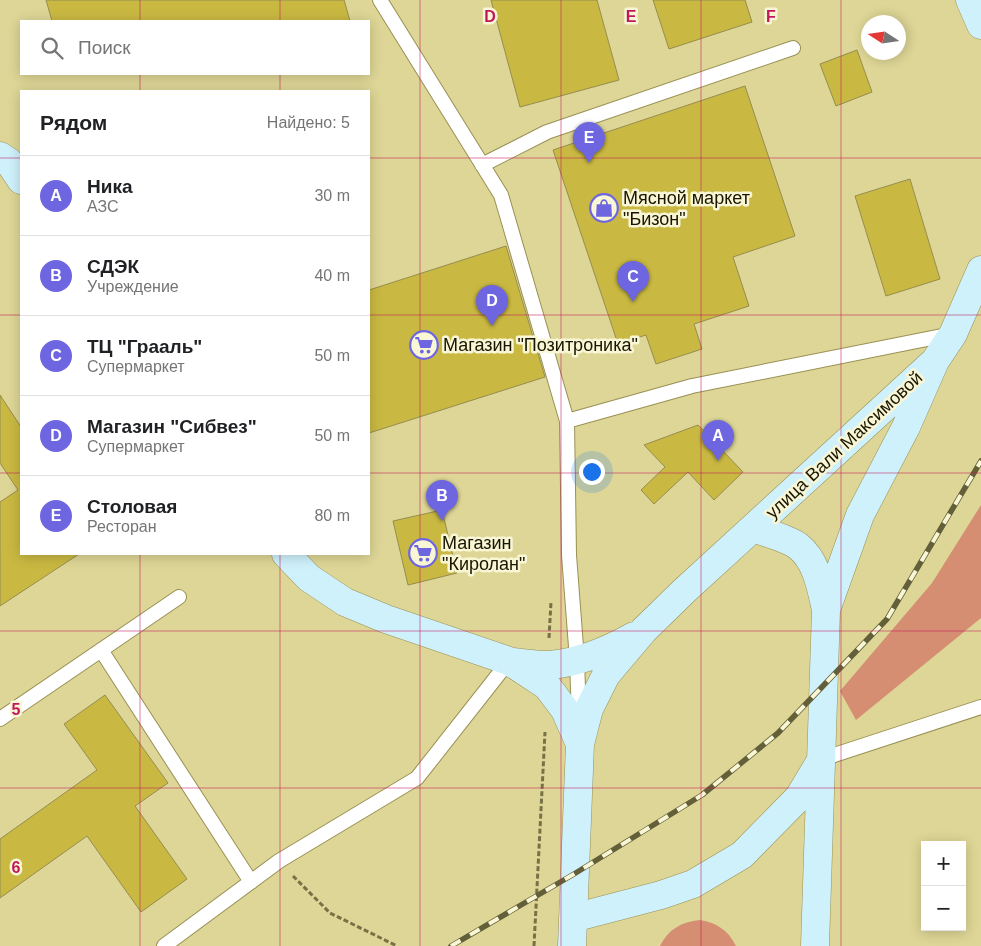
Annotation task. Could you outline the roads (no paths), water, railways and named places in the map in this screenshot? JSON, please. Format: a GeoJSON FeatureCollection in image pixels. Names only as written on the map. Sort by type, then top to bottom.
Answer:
{"type":"FeatureCollection","features":[{"type":"Feature","properties":{"kind":"main road"},"geometry":{"type":"LineString","coordinates":[[970,0],[981,25]]}},
{"type":"Feature","properties":{"kind":"main road"},"geometry":{"type":"LineString","coordinates":[[0,156],[9,162],[20,178]]}},
{"type":"Feature","properties":{"kind":"main road","name":"улица Вали Максимовой"},"geometry":{"type":"LineString","coordinates":[[826,610],[860,515],[906,427],[935,362],[952,334],[981,270]]}},
{"type":"Feature","properties":{"kind":"main road","name":"улица Вали Максимовой"},"geometry":{"type":"LineString","coordinates":[[572,946],[580,744],[589,709],[606,675],[644,630],[935,362]]}},
{"type":"Feature","properties":{"kind":"main road","name":"улица Вали Максимовой"},"geometry":{"type":"LineString","coordinates":[[754,528],[798,546],[817,574],[826,610],[815,946]]}},
{"type":"Feature","properties":{"kind":"main road"},"geometry":{"type":"LineString","coordinates":[[287,555],[309,578],[344,602],[509,661],[548,686],[565,710],[580,744]]}},
{"type":"Feature","properties":{"kind":"main road"},"geometry":{"type":"LineString","coordinates":[[509,661],[549,664],[577,660],[612,648],[644,630]]}},
{"type":"Feature","properties":{"kind":"main road","name":"улица Вали Максимовой"},"geometry":{"type":"LineString","coordinates":[[573,918],[661,895],[693,884],[742,855],[799,797],[822,759]]}},
{"type":"Feature","properties":{"kind":"lane"},"geometry":{"type":"LineString","coordinates":[[380,0],[501,195],[567,421],[569,555],[577,660],[580,744]]}},
{"type":"Feature","properties":{"kind":"lane"},"geometry":{"type":"LineString","coordinates":[[482,165],[547,132],[793,48]]}},
{"type":"Feature","properties":{"kind":"lane"},"geometry":{"type":"LineString","coordinates":[[567,421],[692,386],[952,334]]}},
{"type":"Feature","properties":{"kind":"lane"},"geometry":{"type":"LineString","coordinates":[[0,719],[179,597]]}},
{"type":"Feature","properties":{"kind":"lane"},"geometry":{"type":"LineString","coordinates":[[101,650],[251,882]]}},
{"type":"Feature","properties":{"kind":"lane"},"geometry":{"type":"LineString","coordinates":[[164,946],[279,862],[417,778],[509,661]]}},
{"type":"Feature","properties":{"kind":"lane"},"geometry":{"type":"LineString","coordinates":[[822,759],[981,707]]}},
{"type":"Feature","properties":{"kind":"railway"},"geometry":{"type":"LineString","coordinates":[[451,946],[574,874],[702,795],[778,733],[887,619],[981,461]]}},
{"type":"Feature","properties":{"kind":"place","name":"Столовая"},"geometry":{"type":"Point","coordinates":[589,163]}},
{"type":"Feature","properties":{"kind":"place","name":"Мясной маркет \"Бизон\""},"geometry":{"type":"Point","coordinates":[604,208]}},
{"type":"Feature","properties":{"kind":"place","name":"ТЦ \"Грааль\""},"geometry":{"type":"Point","coordinates":[633,302]}},
{"type":"Feature","properties":{"kind":"place","name":"Магазин \"Сибвез\""},"geometry":{"type":"Point","coordinates":[492,326]}},
{"type":"Feature","properties":{"kind":"place","name":"Магазин \"Позитроника\""},"geometry":{"type":"Point","coordinates":[424,345]}},
{"type":"Feature","properties":{"kind":"place","name":"Ника"},"geometry":{"type":"Point","coordinates":[718,461]}},
{"type":"Feature","properties":{"kind":"place","name":"СДЭК"},"geometry":{"type":"Point","coordinates":[442,521]}},
{"type":"Feature","properties":{"kind":"place","name":"Магазин \"Киролан\""},"geometry":{"type":"Point","coordinates":[423,553]}}]}
